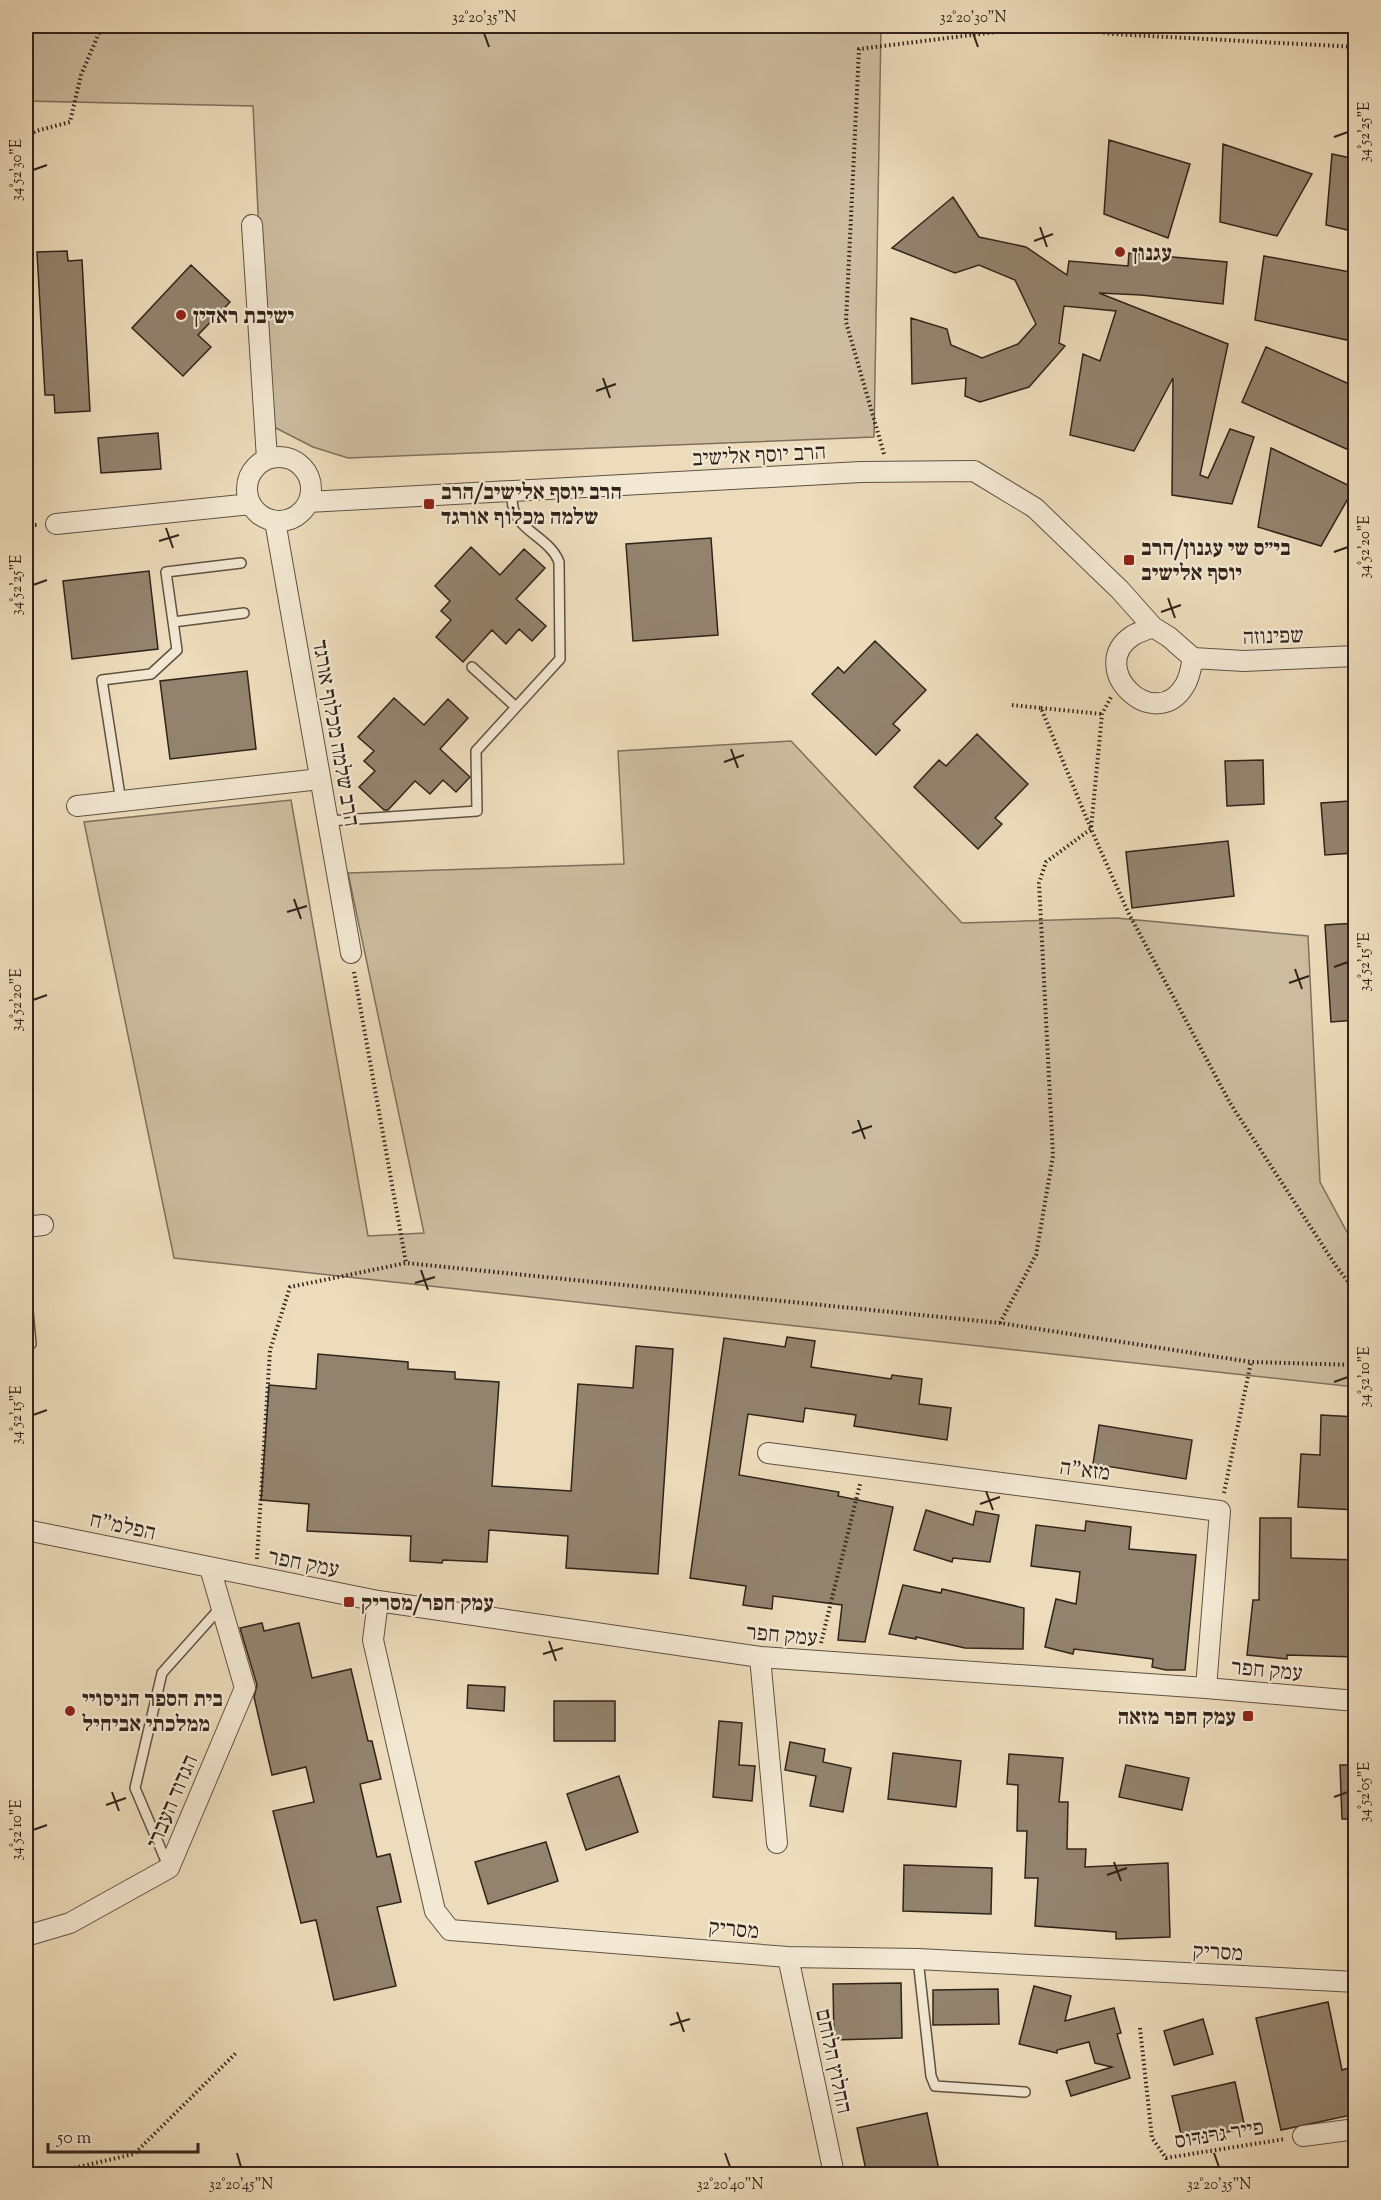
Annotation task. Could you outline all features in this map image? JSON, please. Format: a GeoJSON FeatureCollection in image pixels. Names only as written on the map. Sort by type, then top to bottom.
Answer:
{"type":"FeatureCollection","features":[{"type":"Feature","properties":{"kind":"street"},"geometry":{"type":"LineString","coordinates":[[252,225],[267,459]]}},
{"type":"Feature","properties":{"kind":"street"},"geometry":{"type":"LineString","coordinates":[[278,456],[289,458],[306,471],[311,492],[308,502],[303,511],[285,521],[275,521],[257,512],[247,494],[247,483],[251,473],[267,459],[278,456]]}},
{"type":"Feature","properties":{"kind":"street","name":"הרב יוסף אלישיב"},"geometry":{"type":"LineString","coordinates":[[308,502],[889,472],[974,471],[1035,508],[1120,590],[1153,627]]}},
{"type":"Feature","properties":{"kind":"street"},"geometry":{"type":"LineString","coordinates":[[56,524],[251,504]]}},
{"type":"Feature","properties":{"kind":"street","name":"הרב שלמה מכלוף אורגד"},"geometry":{"type":"LineString","coordinates":[[275,521],[351,953]]}},
{"type":"Feature","properties":{"kind":"street"},"geometry":{"type":"LineString","coordinates":[[1153,627],[1169,637],[1193,658],[1187,683],[1171,699],[1159,702],[1147,702],[1136,698],[1120,681],[1117,669],[1118,657],[1123,646],[1131,637],[1153,627]]}},
{"type":"Feature","properties":{"kind":"street","name":"שפינוזה"},"geometry":{"type":"LineString","coordinates":[[1193,658],[1244,661],[1356,656]]}},
{"type":"Feature","properties":{"kind":"street"},"geometry":{"type":"LineString","coordinates":[[77,807],[321,779]]}},
{"type":"Feature","properties":{"kind":"street","name":"מזא\"ה"},"geometry":{"type":"LineString","coordinates":[[768,1453],[1220,1511]]}},
{"type":"Feature","properties":{"kind":"street"},"geometry":{"type":"LineString","coordinates":[[1206,1688],[1220,1511]]}},
{"type":"Feature","properties":{"kind":"street","name":"הפלמ\"ח"},"geometry":{"type":"LineString","coordinates":[[26,1530],[210,1568]]}},
{"type":"Feature","properties":{"kind":"street","name":"עמק חפר"},"geometry":{"type":"LineString","coordinates":[[210,1568],[378,1600],[760,1657],[1206,1688],[1356,1701]]}},
{"type":"Feature","properties":{"kind":"street","name":"הגדוד העברי"},"geometry":{"type":"LineString","coordinates":[[26,1936],[70,1923],[169,1868],[244,1688],[210,1568]]}},
{"type":"Feature","properties":{"kind":"street","name":"מסריק"},"geometry":{"type":"LineString","coordinates":[[378,1600],[373,1640],[435,1911],[450,1930],[788,1957],[918,1959],[1356,1982]]}},
{"type":"Feature","properties":{"kind":"street"},"geometry":{"type":"LineString","coordinates":[[760,1657],[777,1842]]}},
{"type":"Feature","properties":{"kind":"street","name":"החלוץ הלוחם"},"geometry":{"type":"LineString","coordinates":[[788,1957],[834,2175]]}},
{"type":"Feature","properties":{"kind":"street"},"geometry":{"type":"LineString","coordinates":[[1303,2136],[1356,2129]]}},
{"type":"Feature","properties":{"kind":"lane"},"geometry":{"type":"LineString","coordinates":[[328,820],[477,811],[476,751],[560,659],[559,562],[556,553],[518,518],[513,510],[511,491]]}},
{"type":"Feature","properties":{"kind":"lane"},"geometry":{"type":"LineString","coordinates":[[121,802],[102,680],[151,674],[177,650],[166,572],[241,563]]}},
{"type":"Feature","properties":{"kind":"lane"},"geometry":{"type":"LineString","coordinates":[[173,622],[244,613]]}},
{"type":"Feature","properties":{"kind":"lane"},"geometry":{"type":"LineString","coordinates":[[472,667],[516,707]]}},
{"type":"Feature","properties":{"kind":"lane"},"geometry":{"type":"LineString","coordinates":[[26,1289],[31,1344]]}},
{"type":"Feature","properties":{"kind":"lane"},"geometry":{"type":"LineString","coordinates":[[169,1868],[135,1788],[162,1673],[222,1607]]}},
{"type":"Feature","properties":{"kind":"lane"},"geometry":{"type":"LineString","coordinates":[[918,1959],[931,2076],[935,2086],[1025,2092]]}},
{"type":"Feature","properties":{"kind":"path"},"geometry":{"type":"LineString","coordinates":[[26,137],[36,131],[70,122],[81,75],[102,26]]}},
{"type":"Feature","properties":{"kind":"path"},"geometry":{"type":"LineString","coordinates":[[889,472],[846,322],[859,49],[1044,26]]}},
{"type":"Feature","properties":{"kind":"path"},"geometry":{"type":"LineString","coordinates":[[1068,26],[1112,34],[1356,47]]}},
{"type":"Feature","properties":{"kind":"path"},"geometry":{"type":"LineString","coordinates":[[1000,1323],[1036,1255],[1053,1156],[1039,883],[1046,862],[1091,829],[1102,714],[1120,681]]}},
{"type":"Feature","properties":{"kind":"path"},"geometry":{"type":"LineString","coordinates":[[1012,705],[1102,714]]}},
{"type":"Feature","properties":{"kind":"path"},"geometry":{"type":"LineString","coordinates":[[1041,708],[1128,912],[1230,1103],[1336,1266],[1356,1292]]}},
{"type":"Feature","properties":{"kind":"path"},"geometry":{"type":"LineString","coordinates":[[351,953],[406,1263]]}},
{"type":"Feature","properties":{"kind":"path"},"geometry":{"type":"LineString","coordinates":[[256,1577],[270,1350],[290,1287],[406,1263],[1000,1323],[1251,1362],[1356,1365]]}},
{"type":"Feature","properties":{"kind":"path"},"geometry":{"type":"LineString","coordinates":[[1220,1511],[1251,1362]]}},
{"type":"Feature","properties":{"kind":"path"},"geometry":{"type":"LineString","coordinates":[[817,1662],[864,1465]]}},
{"type":"Feature","properties":{"kind":"path","name":"פייר גרנדוס"},"geometry":{"type":"LineString","coordinates":[[1140,2028],[1152,2138],[1166,2158],[1303,2136]]}},
{"type":"Feature","properties":{"kind":"path"},"geometry":{"type":"LineString","coordinates":[[48,2175],[134,2154],[236,2053]]}},
{"type":"Feature","properties":{"kind":"shaded area"},"geometry":{"type":"Polygon","coordinates":[[[26,26],[881,26],[874,437],[348,458],[313,447],[268,424],[253,106],[26,101],[26,26]]]}},
{"type":"Feature","properties":{"kind":"shaded area"},"geometry":{"type":"Polygon","coordinates":[[[791,741],[962,923],[1116,918],[1308,936],[1320,1182],[1355,1247],[1355,1387],[174,1258],[84,822],[291,800],[368,1236],[424,1233],[348,873],[624,864],[618,751],[791,741]]]}},
{"type":"Feature","properties":{"kind":"building"},"geometry":{"type":"Polygon","coordinates":[[[1109,140],[1190,164],[1168,238],[1104,214],[1109,140]]]}},
{"type":"Feature","properties":{"kind":"building"},"geometry":{"type":"Polygon","coordinates":[[[1223,144],[1312,174],[1277,236],[1220,222],[1223,144]]]}},
{"type":"Feature","properties":{"kind":"building"},"geometry":{"type":"Polygon","coordinates":[[[1332,154],[1356,159],[1356,232],[1326,225],[1332,154]]]}},
{"type":"Feature","properties":{"kind":"building"},"geometry":{"type":"Polygon","coordinates":[[[953,197],[979,237],[1026,247],[1067,275],[1069,261],[1128,266],[1129,253],[1227,262],[1223,304],[1099,293],[1228,344],[1200,475],[1208,478],[1230,429],[1254,437],[1232,504],[1172,495],[1173,378],[1134,451],[1070,435],[1083,354],[1100,361],[1116,311],[1064,306],[1059,343],[1065,346],[1029,387],[980,402],[965,396],[966,378],[912,384],[911,318],[947,329],[951,345],[982,358],[1018,344],[1036,324],[1015,280],[979,265],[955,273],[892,248],[953,197]]]}},
{"type":"Feature","properties":{"kind":"building"},"geometry":{"type":"Polygon","coordinates":[[[67,251],[68,261],[82,260],[90,411],[55,413],[54,395],[45,395],[37,252],[67,251]]]}},
{"type":"Feature","properties":{"kind":"building"},"geometry":{"type":"Polygon","coordinates":[[[1264,256],[1356,273],[1356,342],[1255,320],[1264,256]]]}},
{"type":"Feature","properties":{"kind":"building","name":"ישיבת ראדין"},"geometry":{"type":"Polygon","coordinates":[[[191,265],[230,302],[198,335],[211,347],[183,376],[132,328],[191,265]]]}},
{"type":"Feature","properties":{"kind":"building"},"geometry":{"type":"Polygon","coordinates":[[[1266,347],[1356,387],[1356,442],[1351,451],[1242,402],[1266,347]]]}},
{"type":"Feature","properties":{"kind":"building"},"geometry":{"type":"Polygon","coordinates":[[[158,433],[161,469],[101,473],[98,438],[158,433]]]}},
{"type":"Feature","properties":{"kind":"building"},"geometry":{"type":"Polygon","coordinates":[[[1271,448],[1354,488],[1321,546],[1258,527],[1271,448]]]}},
{"type":"Feature","properties":{"kind":"building"},"geometry":{"type":"Polygon","coordinates":[[[711,538],[718,635],[633,641],[626,544],[711,538]]]}},
{"type":"Feature","properties":{"kind":"building"},"geometry":{"type":"Polygon","coordinates":[[[471,547],[500,575],[524,549],[545,568],[516,599],[546,626],[532,641],[519,629],[506,644],[492,630],[463,662],[436,637],[451,620],[441,611],[450,601],[435,586],[471,547]]]}},
{"type":"Feature","properties":{"kind":"building"},"geometry":{"type":"Polygon","coordinates":[[[149,571],[158,649],[72,659],[63,581],[149,571]]]}},
{"type":"Feature","properties":{"kind":"building"},"geometry":{"type":"Polygon","coordinates":[[[875,641],[926,690],[893,724],[900,730],[876,755],[812,694],[838,667],[844,673],[875,641]]]}},
{"type":"Feature","properties":{"kind":"building"},"geometry":{"type":"Polygon","coordinates":[[[247,671],[256,749],[170,759],[160,681],[247,671]]]}},
{"type":"Feature","properties":{"kind":"building"},"geometry":{"type":"Polygon","coordinates":[[[394,698],[424,725],[448,699],[468,718],[440,749],[470,777],[456,792],[443,780],[430,794],[415,781],[388,810],[384,810],[359,787],[375,771],[364,761],[374,751],[358,737],[394,698]]]}},
{"type":"Feature","properties":{"kind":"building"},"geometry":{"type":"Polygon","coordinates":[[[977,734],[1028,784],[995,818],[1002,824],[978,849],[914,787],[939,760],[946,766],[977,734]]]}},
{"type":"Feature","properties":{"kind":"building"},"geometry":{"type":"Polygon","coordinates":[[[1263,760],[1264,804],[1227,806],[1225,761],[1263,760]]]}},
{"type":"Feature","properties":{"kind":"building"},"geometry":{"type":"Polygon","coordinates":[[[1350,801],[1354,853],[1325,855],[1321,803],[1350,801]]]}},
{"type":"Feature","properties":{"kind":"building"},"geometry":{"type":"Polygon","coordinates":[[[1228,841],[1234,896],[1132,908],[1126,852],[1228,841]]]}},
{"type":"Feature","properties":{"kind":"building"},"geometry":{"type":"Polygon","coordinates":[[[1356,923],[1356,1020],[1331,1022],[1325,925],[1356,923]]]}},
{"type":"Feature","properties":{"kind":"building"},"geometry":{"type":"Polygon","coordinates":[[[787,1337],[815,1341],[811,1367],[891,1379],[892,1375],[922,1379],[919,1404],[951,1408],[947,1440],[854,1426],[856,1415],[805,1408],[803,1422],[748,1414],[739,1475],[839,1492],[838,1496],[893,1507],[865,1642],[838,1640],[842,1605],[773,1596],[772,1609],[743,1605],[746,1586],[690,1578],[724,1338],[785,1347],[787,1337]]]}},
{"type":"Feature","properties":{"kind":"building"},"geometry":{"type":"Polygon","coordinates":[[[636,1346],[673,1349],[658,1574],[566,1568],[568,1536],[489,1530],[487,1562],[410,1561],[411,1536],[307,1531],[309,1504],[261,1500],[269,1385],[316,1389],[318,1354],[408,1362],[408,1369],[455,1372],[455,1379],[499,1382],[492,1486],[571,1491],[578,1384],[633,1388],[636,1346]]]}},
{"type":"Feature","properties":{"kind":"building"},"geometry":{"type":"Polygon","coordinates":[[[1321,1415],[1356,1417],[1356,1510],[1298,1507],[1301,1454],[1320,1455],[1321,1415]]]}},
{"type":"Feature","properties":{"kind":"building"},"geometry":{"type":"Polygon","coordinates":[[[1099,1425],[1192,1440],[1186,1479],[1093,1464],[1099,1425]]]}},
{"type":"Feature","properties":{"kind":"building"},"geometry":{"type":"Polygon","coordinates":[[[926,1510],[973,1525],[976,1511],[999,1515],[990,1562],[953,1558],[952,1562],[914,1550],[926,1510]]]}},
{"type":"Feature","properties":{"kind":"building"},"geometry":{"type":"Polygon","coordinates":[[[1260,1518],[1291,1518],[1291,1558],[1356,1560],[1356,1657],[1287,1655],[1287,1659],[1247,1655],[1253,1600],[1259,1600],[1260,1518]]]}},
{"type":"Feature","properties":{"kind":"building"},"geometry":{"type":"Polygon","coordinates":[[[1086,1521],[1131,1527],[1129,1549],[1196,1555],[1185,1670],[1152,1667],[1153,1659],[1074,1649],[1073,1654],[1045,1647],[1056,1599],[1076,1604],[1080,1572],[1031,1566],[1036,1525],[1085,1531],[1086,1521]]]}},
{"type":"Feature","properties":{"kind":"building"},"geometry":{"type":"Polygon","coordinates":[[[903,1585],[941,1593],[942,1589],[1024,1608],[1023,1649],[965,1648],[916,1637],[916,1639],[889,1634],[903,1585]]]}},
{"type":"Feature","properties":{"kind":"building"},"geometry":{"type":"Polygon","coordinates":[[[262,1623],[264,1631],[299,1623],[312,1678],[351,1669],[368,1741],[372,1741],[381,1779],[360,1784],[377,1857],[390,1854],[401,1902],[377,1907],[396,1986],[334,2000],[316,1920],[301,1923],[273,1811],[314,1802],[306,1767],[272,1775],[254,1697],[257,1685],[240,1628],[262,1623]]]}},
{"type":"Feature","properties":{"kind":"building"},"geometry":{"type":"Polygon","coordinates":[[[468,1685],[505,1687],[504,1711],[467,1708],[468,1685]]]}},
{"type":"Feature","properties":{"kind":"building"},"geometry":{"type":"Polygon","coordinates":[[[554,1701],[615,1701],[615,1741],[554,1741],[554,1701]]]}},
{"type":"Feature","properties":{"kind":"building"},"geometry":{"type":"Polygon","coordinates":[[[719,1721],[742,1723],[739,1765],[755,1766],[752,1801],[713,1797],[719,1721]]]}},
{"type":"Feature","properties":{"kind":"building"},"geometry":{"type":"Polygon","coordinates":[[[790,1742],[825,1749],[823,1762],[851,1768],[843,1812],[810,1806],[816,1776],[785,1770],[790,1742]]]}},
{"type":"Feature","properties":{"kind":"building"},"geometry":{"type":"Polygon","coordinates":[[[893,1753],[961,1761],[956,1807],[888,1799],[893,1753]]]}},
{"type":"Feature","properties":{"kind":"building"},"geometry":{"type":"Polygon","coordinates":[[[1009,1754],[1063,1758],[1059,1802],[1068,1802],[1067,1849],[1086,1849],[1085,1867],[1168,1863],[1170,1937],[1116,1939],[1116,1932],[1035,1926],[1038,1878],[1025,1878],[1027,1831],[1017,1831],[1018,1785],[1007,1784],[1009,1754]]]}},
{"type":"Feature","properties":{"kind":"building"},"geometry":{"type":"Polygon","coordinates":[[[1126,1765],[1189,1778],[1182,1810],[1119,1797],[1126,1765]]]}},
{"type":"Feature","properties":{"kind":"building"},"geometry":{"type":"Polygon","coordinates":[[[1340,1765],[1356,1765],[1356,1819],[1342,1819],[1340,1765]]]}},
{"type":"Feature","properties":{"kind":"building"},"geometry":{"type":"Polygon","coordinates":[[[619,1776],[638,1832],[586,1850],[567,1794],[619,1776]]]}},
{"type":"Feature","properties":{"kind":"building"},"geometry":{"type":"Polygon","coordinates":[[[546,1842],[558,1881],[488,1904],[475,1862],[546,1842]]]}},
{"type":"Feature","properties":{"kind":"building"},"geometry":{"type":"Polygon","coordinates":[[[904,1865],[992,1868],[991,1914],[903,1911],[904,1865]]]}},
{"type":"Feature","properties":{"kind":"building"},"geometry":{"type":"Polygon","coordinates":[[[901,1983],[902,2038],[834,2040],[833,1984],[901,1983]]]}},
{"type":"Feature","properties":{"kind":"building"},"geometry":{"type":"Polygon","coordinates":[[[1034,1986],[1071,1996],[1065,2021],[1114,2008],[1121,2033],[1117,2034],[1130,2078],[1071,2096],[1066,2081],[1112,2067],[1095,2063],[1089,2042],[1057,2050],[1057,2053],[1019,2044],[1034,1986]]]}},
{"type":"Feature","properties":{"kind":"building"},"geometry":{"type":"Polygon","coordinates":[[[998,1989],[999,2024],[933,2025],[933,1990],[998,1989]]]}},
{"type":"Feature","properties":{"kind":"building"},"geometry":{"type":"Polygon","coordinates":[[[1328,2002],[1342,2070],[1352,2067],[1356,2084],[1356,2114],[1281,2130],[1256,2018],[1328,2002]]]}},
{"type":"Feature","properties":{"kind":"building"},"geometry":{"type":"Polygon","coordinates":[[[1203,2019],[1213,2054],[1174,2065],[1164,2031],[1203,2019]]]}},
{"type":"Feature","properties":{"kind":"building"},"geometry":{"type":"Polygon","coordinates":[[[1235,2082],[1245,2128],[1183,2142],[1172,2096],[1235,2082]]]}},
{"type":"Feature","properties":{"kind":"building"},"geometry":{"type":"Polygon","coordinates":[[[927,2113],[940,2175],[867,2175],[857,2128],[927,2113]]]}},
{"type":"Feature","properties":{"kind":"place","name":"עגנון"},"geometry":{"type":"Point","coordinates":[1120,252]}},
{"type":"Feature","properties":{"kind":"place","name":"ישיבת ראדין"},"geometry":{"type":"Point","coordinates":[181,315]}},
{"type":"Feature","properties":{"kind":"place","name":"הרב יוסף אלישיב/הרב שלמה מכלוף אורגד"},"geometry":{"type":"Point","coordinates":[429,504]}},
{"type":"Feature","properties":{"kind":"place","name":"בי״ס שי עגנון/הרב יוסף אלישיב"},"geometry":{"type":"Point","coordinates":[1129,560]}},
{"type":"Feature","properties":{"kind":"place","name":"עמק חפר/מסריק"},"geometry":{"type":"Point","coordinates":[349,1602]}},
{"type":"Feature","properties":{"kind":"place","name":"בית הספר הניסויי ממלכתי אביחיל"},"geometry":{"type":"Point","coordinates":[70,1711]}},
{"type":"Feature","properties":{"kind":"place","name":"עמק חפר מזאה"},"geometry":{"type":"Point","coordinates":[1248,1716]}}]}
